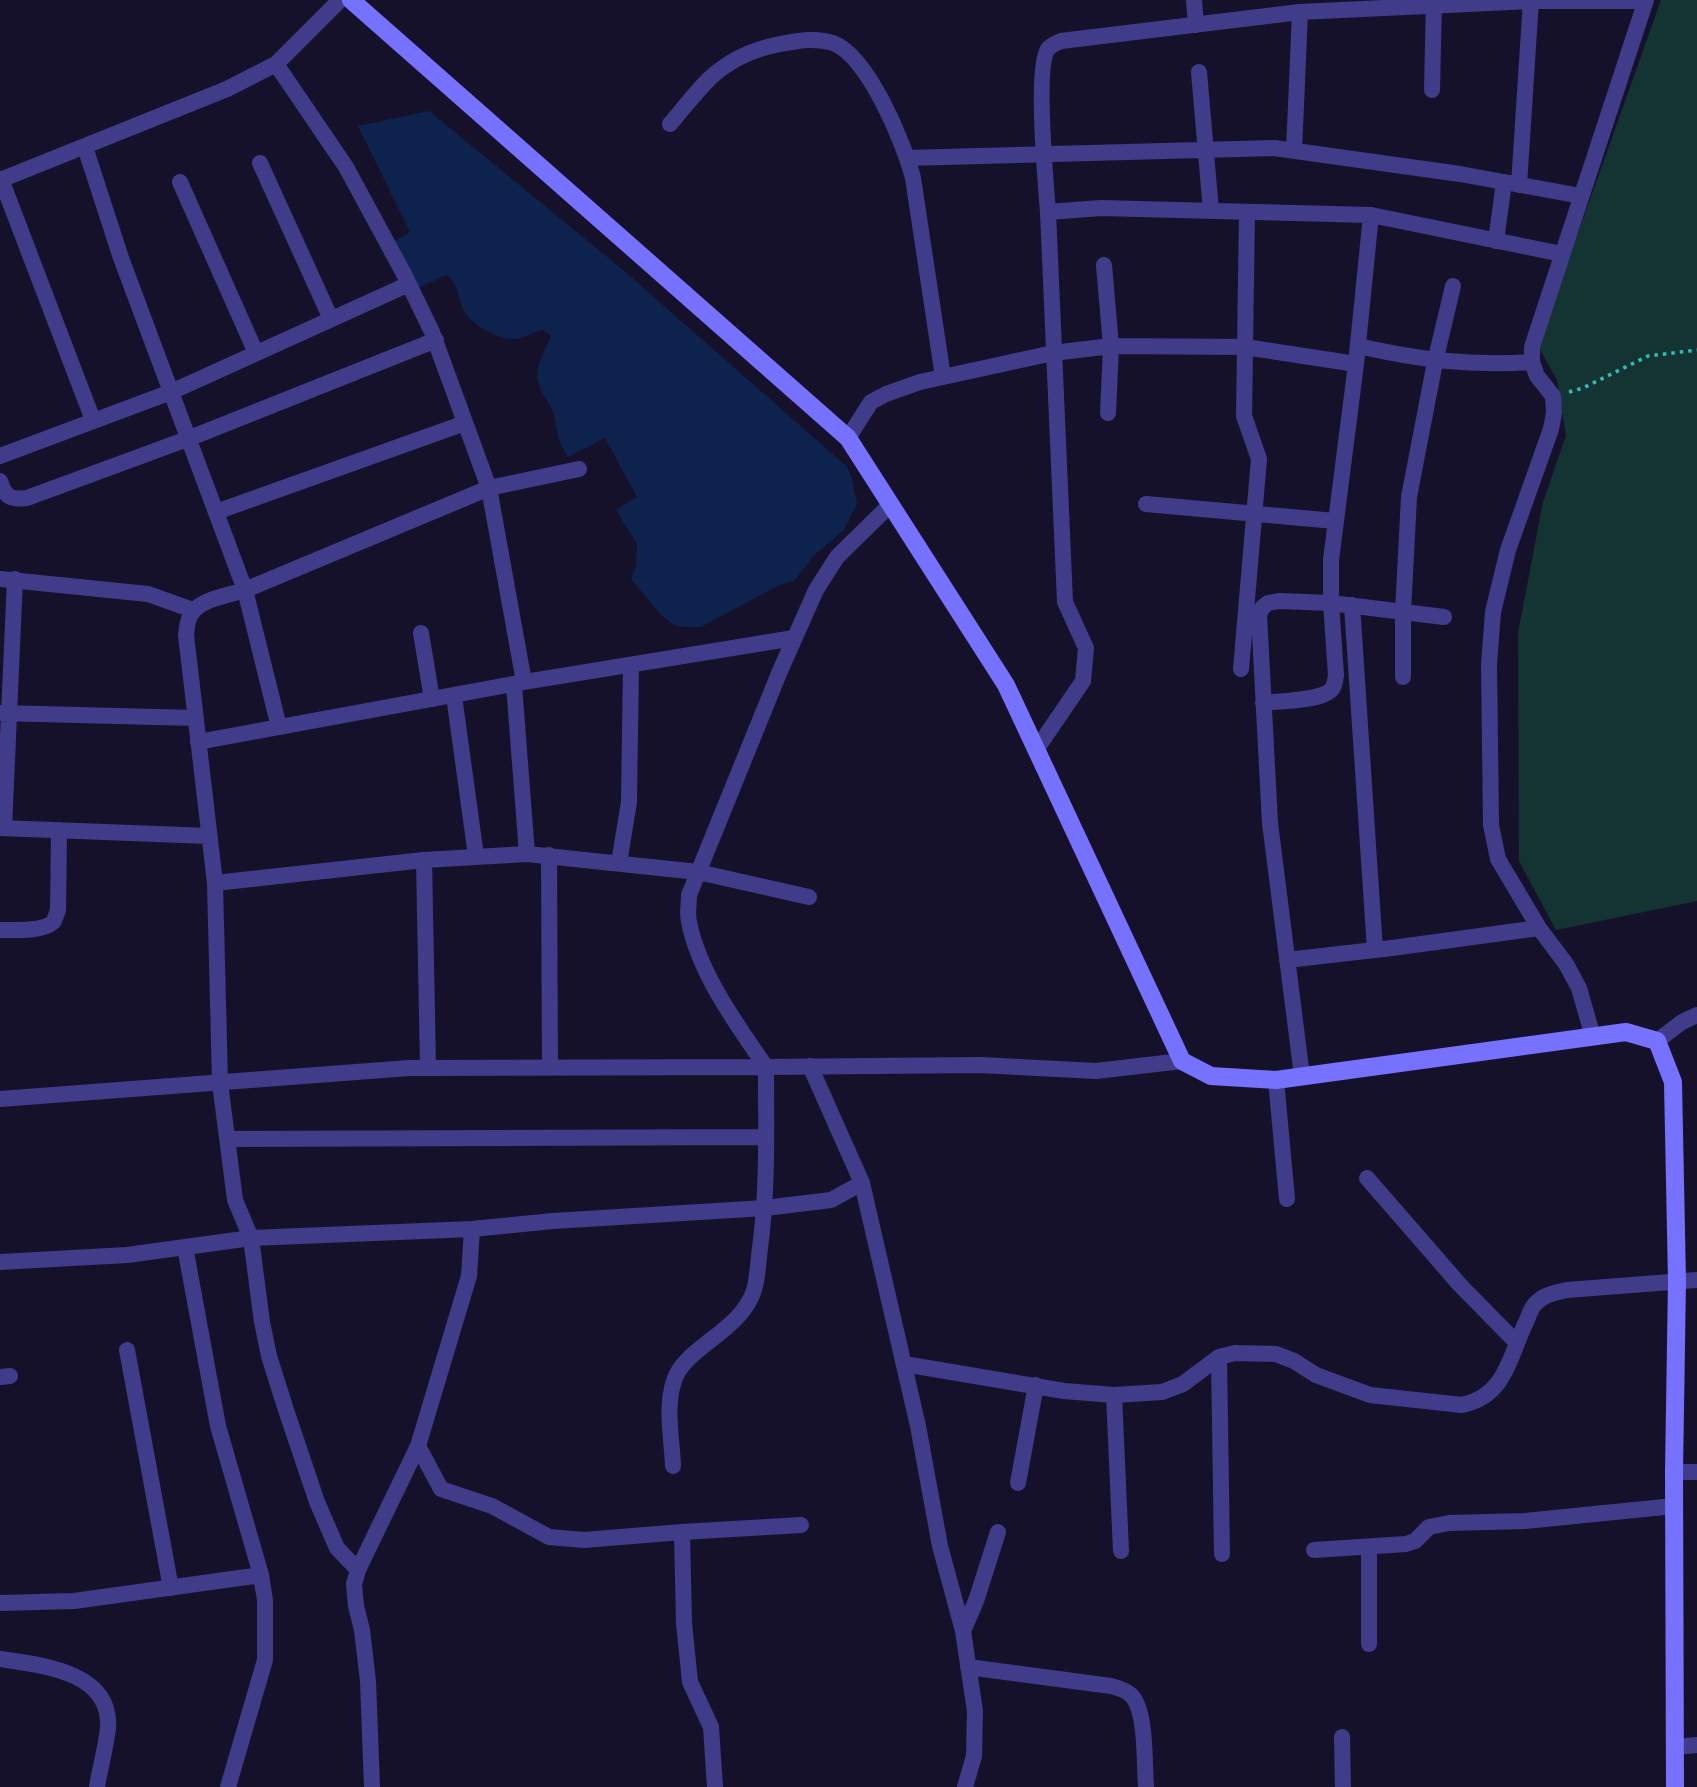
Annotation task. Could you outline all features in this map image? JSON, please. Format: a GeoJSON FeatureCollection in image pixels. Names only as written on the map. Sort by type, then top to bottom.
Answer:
{"type":"FeatureCollection","features":[{"type":"Feature","properties":{"kind":"main road"},"geometry":{"type":"LineString","coordinates":[[351,0],[849,438],[1006,685],[1182,1061],[1211,1076],[1276,1080],[1626,1032],[1657,1041],[1673,1082],[1677,1281],[1674,1472],[1675,1787]]}},
{"type":"Feature","properties":{"kind":"street"},"geometry":{"type":"LineString","coordinates":[[93,420],[0,180],[227,89],[275,64],[340,0]]}},
{"type":"Feature","properties":{"kind":"street"},"geometry":{"type":"LineString","coordinates":[[1194,0],[1196,25]]}},
{"type":"Feature","properties":{"kind":"street"},"geometry":{"type":"LineString","coordinates":[[1496,241],[1512,183],[1531,0]]}},
{"type":"Feature","properties":{"kind":"street"},"geometry":{"type":"LineString","coordinates":[[1036,750],[1083,681],[1086,648],[1065,602],[1048,212],[1043,153],[1043,77],[1049,47],[1061,41],[1196,25],[1290,9],[1434,2],[1645,1],[1532,347],[1532,362],[1537,376],[1553,396],[1555,413],[1505,562],[1493,612],[1489,664],[1491,825],[1498,859],[1538,928],[1566,964],[1579,988],[1593,1037]]}},
{"type":"Feature","properties":{"kind":"street"},"geometry":{"type":"LineString","coordinates":[[1432,90],[1434,2]]}},
{"type":"Feature","properties":{"kind":"street"},"geometry":{"type":"LineString","coordinates":[[1290,9],[1294,151]]}},
{"type":"Feature","properties":{"kind":"street"},"geometry":{"type":"LineString","coordinates":[[670,124],[710,78],[762,47],[813,39],[834,43],[849,53],[865,71],[908,158],[943,377]]}},
{"type":"Feature","properties":{"kind":"street"},"geometry":{"type":"LineString","coordinates":[[275,64],[346,167],[409,284],[436,340],[489,488],[519,683],[527,854]]}},
{"type":"Feature","properties":{"kind":"street"},"geometry":{"type":"LineString","coordinates":[[1199,72],[1211,211]]}},
{"type":"Feature","properties":{"kind":"street"},"geometry":{"type":"LineString","coordinates":[[85,147],[121,258],[245,590],[279,727]]}},
{"type":"Feature","properties":{"kind":"street"},"geometry":{"type":"LineString","coordinates":[[908,158],[1274,148],[1512,183],[1581,196]]}},
{"type":"Feature","properties":{"kind":"street"},"geometry":{"type":"LineString","coordinates":[[260,163],[331,319]]}},
{"type":"Feature","properties":{"kind":"street"},"geometry":{"type":"LineString","coordinates":[[180,183],[256,353]]}},
{"type":"Feature","properties":{"kind":"street"},"geometry":{"type":"LineString","coordinates":[[1048,212],[1101,208],[1371,215],[1562,254]]}},
{"type":"Feature","properties":{"kind":"street"},"geometry":{"type":"LineString","coordinates":[[1241,669],[1259,459],[1244,416],[1247,212]]}},
{"type":"Feature","properties":{"kind":"street"},"geometry":{"type":"LineString","coordinates":[[1263,703],[1320,696],[1329,692],[1334,685],[1336,675],[1331,560],[1356,364],[1371,215]]}},
{"type":"Feature","properties":{"kind":"street"},"geometry":{"type":"LineString","coordinates":[[1104,265],[1111,346],[1108,413]]}},
{"type":"Feature","properties":{"kind":"street"},"geometry":{"type":"LineString","coordinates":[[0,456],[171,391],[409,284]]}},
{"type":"Feature","properties":{"kind":"street"},"geometry":{"type":"LineString","coordinates":[[1403,677],[1403,612],[1409,497],[1435,362],[1453,286]]}},
{"type":"Feature","properties":{"kind":"street"},"geometry":{"type":"LineString","coordinates":[[0,481],[6,496],[12,499],[27,498],[190,438],[436,340]]}},
{"type":"Feature","properties":{"kind":"street"},"geometry":{"type":"LineString","coordinates":[[849,438],[871,402],[909,386],[1053,353],[1111,346],[1245,347],[1356,364]]}},
{"type":"Feature","properties":{"kind":"street"},"geometry":{"type":"LineString","coordinates":[[1358,346],[1435,362],[1532,362]]}},
{"type":"Feature","properties":{"kind":"street"},"geometry":{"type":"LineString","coordinates":[[216,512],[466,424]]}},
{"type":"Feature","properties":{"kind":"street"},"geometry":{"type":"LineString","coordinates":[[358,1570],[337,1548],[317,1502],[286,1410],[264,1333],[251,1238],[235,1200],[220,1083],[215,883],[186,635],[189,619],[193,610],[206,603],[245,590],[489,488],[579,469]]}},
{"type":"Feature","properties":{"kind":"street"},"geometry":{"type":"LineString","coordinates":[[673,1466],[670,1402],[674,1378],[690,1358],[726,1330],[746,1307],[755,1290],[765,1208],[766,1067],[724,1005],[708,974],[688,921],[689,895],[816,590],[836,557],[891,504]]}},
{"type":"Feature","properties":{"kind":"street"},"geometry":{"type":"LineString","coordinates":[[1146,504],[1335,521]]}},
{"type":"Feature","properties":{"kind":"street"},"geometry":{"type":"LineString","coordinates":[[193,610],[148,594],[8,579],[2,828],[209,836]]}},
{"type":"Feature","properties":{"kind":"street"},"geometry":{"type":"LineString","coordinates":[[1302,1076],[1270,823],[1258,625],[1262,608],[1268,603],[1279,601],[1331,603],[1444,617]]}},
{"type":"Feature","properties":{"kind":"street"},"geometry":{"type":"LineString","coordinates":[[1352,605],[1375,950]]}},
{"type":"Feature","properties":{"kind":"street"},"geometry":{"type":"LineString","coordinates":[[421,633],[432,699]]}},
{"type":"Feature","properties":{"kind":"street"},"geometry":{"type":"LineString","coordinates":[[198,742],[519,683],[794,638]]}},
{"type":"Feature","properties":{"kind":"street"},"geometry":{"type":"LineString","coordinates":[[619,863],[629,802],[631,664]]}},
{"type":"Feature","properties":{"kind":"street"},"geometry":{"type":"LineString","coordinates":[[454,696],[476,856]]}},
{"type":"Feature","properties":{"kind":"street"},"geometry":{"type":"LineString","coordinates":[[4,713],[195,718]]}},
{"type":"Feature","properties":{"kind":"street"},"geometry":{"type":"LineString","coordinates":[[0,930],[27,930],[46,926],[54,921],[58,910],[59,830]]}},
{"type":"Feature","properties":{"kind":"street"},"geometry":{"type":"LineString","coordinates":[[215,883],[424,860],[527,854],[698,872],[809,897]]}},
{"type":"Feature","properties":{"kind":"street"},"geometry":{"type":"LineString","coordinates":[[549,855],[550,1067]]}},
{"type":"Feature","properties":{"kind":"street"},"geometry":{"type":"LineString","coordinates":[[424,860],[428,1068]]}},
{"type":"Feature","properties":{"kind":"street"},"geometry":{"type":"LineString","coordinates":[[1287,960],[1538,928]]}},
{"type":"Feature","properties":{"kind":"street"},"geometry":{"type":"LineString","coordinates":[[1657,1041],[1682,1022],[1697,1015]]}},
{"type":"Feature","properties":{"kind":"street"},"geometry":{"type":"LineString","coordinates":[[0,1099],[428,1068],[981,1065],[1096,1071],[1182,1061]]}},
{"type":"Feature","properties":{"kind":"street"},"geometry":{"type":"LineString","coordinates":[[810,1066],[862,1183],[918,1426],[940,1546],[963,1631],[975,1711],[974,1756],[965,1787]]}},
{"type":"Feature","properties":{"kind":"street"},"geometry":{"type":"LineString","coordinates":[[1276,1080],[1287,1199]]}},
{"type":"Feature","properties":{"kind":"street"},"geometry":{"type":"LineString","coordinates":[[228,1139],[766,1137]]}},
{"type":"Feature","properties":{"kind":"street"},"geometry":{"type":"LineString","coordinates":[[1367,1178],[1460,1285],[1517,1343]]}},
{"type":"Feature","properties":{"kind":"street"},"geometry":{"type":"LineString","coordinates":[[0,1262],[127,1255],[251,1238],[472,1229],[553,1221],[765,1208],[831,1200],[862,1183]]}},
{"type":"Feature","properties":{"kind":"street"},"geometry":{"type":"LineString","coordinates":[[372,1787],[368,1681],[354,1584],[358,1570],[418,1446],[469,1276],[472,1229]]}},
{"type":"Feature","properties":{"kind":"street"},"geometry":{"type":"LineString","coordinates":[[185,1247],[218,1426],[261,1575],[265,1600],[265,1660],[228,1787]]}},
{"type":"Feature","properties":{"kind":"street"},"geometry":{"type":"LineString","coordinates":[[904,1364],[1114,1395],[1162,1392],[1183,1384],[1219,1357],[1235,1353],[1276,1353],[1316,1376],[1370,1395],[1462,1405],[1477,1402],[1490,1394],[1502,1379],[1534,1304],[1547,1295],[1567,1290],[1697,1280]]}},
{"type":"Feature","properties":{"kind":"street"},"geometry":{"type":"LineString","coordinates":[[127,1350],[171,1588]]}},
{"type":"Feature","properties":{"kind":"street"},"geometry":{"type":"LineString","coordinates":[[1219,1357],[1222,1554]]}},
{"type":"Feature","properties":{"kind":"street"},"geometry":{"type":"LineString","coordinates":[[1018,1483],[1036,1385]]}},
{"type":"Feature","properties":{"kind":"street"},"geometry":{"type":"LineString","coordinates":[[1114,1395],[1121,1551]]}},
{"type":"Feature","properties":{"kind":"street"},"geometry":{"type":"LineString","coordinates":[[418,1446],[441,1489],[492,1506],[549,1537],[584,1540],[801,1525]]}},
{"type":"Feature","properties":{"kind":"street"},"geometry":{"type":"LineString","coordinates":[[1674,1472],[1697,1472]]}},
{"type":"Feature","properties":{"kind":"street"},"geometry":{"type":"LineString","coordinates":[[1314,1550],[1406,1544],[1415,1541],[1429,1527],[1450,1523],[1525,1521],[1674,1506]]}},
{"type":"Feature","properties":{"kind":"street"},"geometry":{"type":"LineString","coordinates":[[682,1532],[684,1623],[690,1682],[710,1727],[715,1787]]}},
{"type":"Feature","properties":{"kind":"street"},"geometry":{"type":"LineString","coordinates":[[963,1631],[976,1601],[998,1532]]}},
{"type":"Feature","properties":{"kind":"street"},"geometry":{"type":"LineString","coordinates":[[1369,1547],[1369,1644]]}},
{"type":"Feature","properties":{"kind":"street"},"geometry":{"type":"LineString","coordinates":[[0,1603],[74,1601],[261,1575]]}},
{"type":"Feature","properties":{"kind":"street"},"geometry":{"type":"LineString","coordinates":[[0,1659],[50,1667],[86,1681],[99,1695],[107,1712],[108,1727],[97,1787]]}},
{"type":"Feature","properties":{"kind":"street"},"geometry":{"type":"LineString","coordinates":[[968,1667],[1111,1686],[1129,1692],[1137,1703],[1141,1718],[1146,1787]]}},
{"type":"Feature","properties":{"kind":"street"},"geometry":{"type":"LineString","coordinates":[[1342,1737],[1343,1787]]}},
{"type":"Feature","properties":{"kind":"street"},"geometry":{"type":"LineString","coordinates":[[1675,1747],[1697,1745]]}},
{"type":"Feature","properties":{"kind":"path"},"geometry":{"type":"LineString","coordinates":[[1553,396],[1583,388],[1648,356],[1697,350]]}},
{"type":"Feature","properties":{"kind":"green space"},"geometry":{"type":"Polygon","coordinates":[[[1661,0],[1697,0],[1697,901],[1556,930],[1519,861],[1518,633],[1543,502],[1566,436],[1557,380],[1538,346],[1661,0]]]}},
{"type":"Feature","properties":{"kind":"water"},"geometry":{"type":"Polygon","coordinates":[[[429,111],[623,270],[846,466],[851,475],[857,504],[843,531],[814,555],[795,580],[779,585],[701,627],[685,627],[674,625],[662,616],[631,579],[636,567],[637,544],[616,510],[637,497],[605,438],[568,457],[564,451],[553,411],[542,392],[538,377],[539,363],[551,336],[543,330],[512,339],[484,329],[466,314],[456,286],[447,275],[418,288],[393,242],[410,232],[358,126],[429,111]]]}}]}
